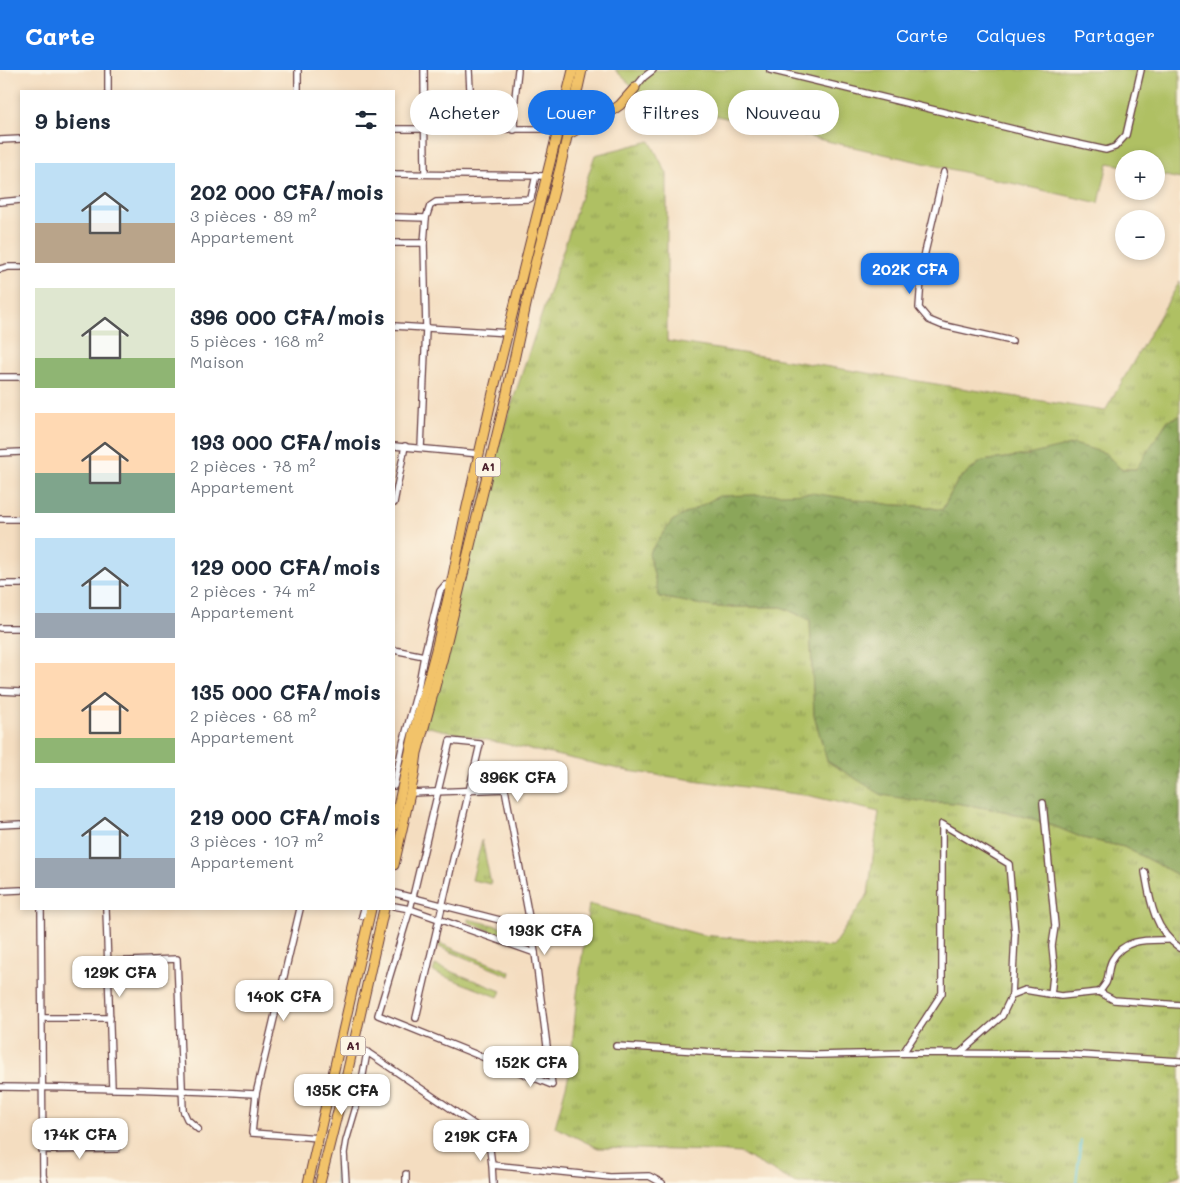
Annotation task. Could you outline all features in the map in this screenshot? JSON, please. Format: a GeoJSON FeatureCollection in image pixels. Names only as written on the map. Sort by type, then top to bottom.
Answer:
{"type":"FeatureCollection","features":[{"type":"Feature","properties":{"kind":"main road","name":"A1"},"geometry":{"type":"LineString","coordinates":[[568,90],[573,70]]}},
{"type":"Feature","properties":{"kind":"main road","name":"A1"},"geometry":{"type":"LineString","coordinates":[[577,90],[582,70]]}},
{"type":"Feature","properties":{"kind":"main road"},"geometry":{"type":"LineString","coordinates":[[615,108],[635,88]]}},
{"type":"Feature","properties":{"kind":"main road","name":"A1"},"geometry":{"type":"LineString","coordinates":[[395,820],[416,724],[436,650],[496,384],[558,135]]}},
{"type":"Feature","properties":{"kind":"main road","name":"A1"},"geometry":{"type":"LineString","coordinates":[[395,861],[411,793],[417,753],[443,657],[567,135]]}},
{"type":"Feature","properties":{"kind":"main road","name":"A1"},"geometry":{"type":"LineString","coordinates":[[308,1183],[371,910]]}},
{"type":"Feature","properties":{"kind":"main road","name":"A1"},"geometry":{"type":"LineString","coordinates":[[320,1183],[384,910]]}},
{"type":"Feature","properties":{"kind":"street"},"geometry":{"type":"LineString","coordinates":[[108,70],[108,90]]}},
{"type":"Feature","properties":{"kind":"street"},"geometry":{"type":"LineString","coordinates":[[298,70],[298,90]]}},
{"type":"Feature","properties":{"kind":"street"},"geometry":{"type":"LineString","coordinates":[[424,70],[424,90]]}},
{"type":"Feature","properties":{"kind":"street"},"geometry":{"type":"LineString","coordinates":[[469,70],[470,90]]}},
{"type":"Feature","properties":{"kind":"street"},"geometry":{"type":"LineString","coordinates":[[515,90],[518,70]]}},
{"type":"Feature","properties":{"kind":"street"},"geometry":{"type":"LineString","coordinates":[[635,88],[653,70]]}},
{"type":"Feature","properties":{"kind":"street"},"geometry":{"type":"LineString","coordinates":[[770,70],[1106,150],[1115,147],[1126,135],[1140,70]]}},
{"type":"Feature","properties":{"kind":"street"},"geometry":{"type":"LineString","coordinates":[[395,129],[410,128]]}},
{"type":"Feature","properties":{"kind":"street"},"geometry":{"type":"LineString","coordinates":[[425,135],[425,174]]}},
{"type":"Feature","properties":{"kind":"street"},"geometry":{"type":"LineString","coordinates":[[0,140],[20,140]]}},
{"type":"Feature","properties":{"kind":"street"},"geometry":{"type":"LineString","coordinates":[[944,172],[922,265],[919,308],[928,320],[1012,341]]}},
{"type":"Feature","properties":{"kind":"street"},"geometry":{"type":"LineString","coordinates":[[395,174],[548,176]]}},
{"type":"Feature","properties":{"kind":"street"},"geometry":{"type":"LineString","coordinates":[[421,448],[426,328],[424,243],[426,218],[430,206],[436,202],[529,199],[531,198],[536,175]]}},
{"type":"Feature","properties":{"kind":"street"},"geometry":{"type":"LineString","coordinates":[[0,202],[20,200]]}},
{"type":"Feature","properties":{"kind":"street"},"geometry":{"type":"LineString","coordinates":[[395,217],[426,218]]}},
{"type":"Feature","properties":{"kind":"street"},"geometry":{"type":"LineString","coordinates":[[395,243],[424,243]]}},
{"type":"Feature","properties":{"kind":"street"},"geometry":{"type":"LineString","coordinates":[[0,269],[20,267]]}},
{"type":"Feature","properties":{"kind":"street"},"geometry":{"type":"LineString","coordinates":[[395,326],[509,333]]}},
{"type":"Feature","properties":{"kind":"street"},"geometry":{"type":"LineString","coordinates":[[0,377],[20,377]]}},
{"type":"Feature","properties":{"kind":"street"},"geometry":{"type":"LineString","coordinates":[[395,446],[480,454]]}},
{"type":"Feature","properties":{"kind":"street"},"geometry":{"type":"LineString","coordinates":[[395,497],[405,446]]}},
{"type":"Feature","properties":{"kind":"street"},"geometry":{"type":"LineString","coordinates":[[0,453],[20,452]]}},
{"type":"Feature","properties":{"kind":"street"},"geometry":{"type":"LineString","coordinates":[[0,519],[20,519]]}},
{"type":"Feature","properties":{"kind":"street"},"geometry":{"type":"LineString","coordinates":[[0,584],[20,584]]}},
{"type":"Feature","properties":{"kind":"street"},"geometry":{"type":"LineString","coordinates":[[395,781],[402,743],[418,688],[440,592],[445,585],[451,585]]}},
{"type":"Feature","properties":{"kind":"street"},"geometry":{"type":"LineString","coordinates":[[0,628],[20,628]]}},
{"type":"Feature","properties":{"kind":"street"},"geometry":{"type":"LineString","coordinates":[[395,650],[424,656]]}},
{"type":"Feature","properties":{"kind":"street"},"geometry":{"type":"LineString","coordinates":[[0,691],[20,692]]}},
{"type":"Feature","properties":{"kind":"street"},"geometry":{"type":"LineString","coordinates":[[411,793],[438,792],[470,791],[505,790],[535,953],[552,1085],[378,1015],[410,909],[412,898],[438,792],[450,742],[480,744],[470,791],[416,1018]]}},
{"type":"Feature","properties":{"kind":"street"},"geometry":{"type":"LineString","coordinates":[[1043,802],[1055,926],[1052,946],[1054,966],[1051,995]]}},
{"type":"Feature","properties":{"kind":"street"},"geometry":{"type":"LineString","coordinates":[[0,824],[20,824]]}},
{"type":"Feature","properties":{"kind":"street"},"geometry":{"type":"LineString","coordinates":[[903,1053],[942,993],[942,824],[1008,864],[1015,934],[1012,996],[1002,1016],[960,1053]]}},
{"type":"Feature","properties":{"kind":"street"},"geometry":{"type":"LineString","coordinates":[[1145,872],[1152,907],[1161,928],[1168,940],[1180,948]]}},
{"type":"Feature","properties":{"kind":"street"},"geometry":{"type":"LineString","coordinates":[[0,891],[20,890]]}},
{"type":"Feature","properties":{"kind":"street"},"geometry":{"type":"LineString","coordinates":[[395,893],[531,928]]}},
{"type":"Feature","properties":{"kind":"street"},"geometry":{"type":"LineString","coordinates":[[395,906],[410,909],[535,953]]}},
{"type":"Feature","properties":{"kind":"street"},"geometry":{"type":"LineString","coordinates":[[41,910],[42,1175],[45,1183]]}},
{"type":"Feature","properties":{"kind":"street"},"geometry":{"type":"LineString","coordinates":[[106,910],[112,1088]]}},
{"type":"Feature","properties":{"kind":"street"},"geometry":{"type":"LineString","coordinates":[[300,910],[256,1094],[252,1133],[319,1138]]}},
{"type":"Feature","properties":{"kind":"street"},"geometry":{"type":"LineString","coordinates":[[362,916],[364,910]]}},
{"type":"Feature","properties":{"kind":"street"},"geometry":{"type":"LineString","coordinates":[[1098,992],[1106,983],[1112,960],[1122,949],[1132,942],[1139,940],[1168,940]]}},
{"type":"Feature","properties":{"kind":"street"},"geometry":{"type":"LineString","coordinates":[[108,962],[177,959],[183,1110],[187,1119],[198,1128]]}},
{"type":"Feature","properties":{"kind":"street"},"geometry":{"type":"LineString","coordinates":[[1012,996],[1025,990],[1062,996],[1098,992],[1114,1000],[1180,1005]]}},
{"type":"Feature","properties":{"kind":"street"},"geometry":{"type":"LineString","coordinates":[[42,1018],[110,1018]]}},
{"type":"Feature","properties":{"kind":"street"},"geometry":{"type":"LineString","coordinates":[[353,1045],[368,1052],[478,1127],[489,1142],[493,1183]]}},
{"type":"Feature","properties":{"kind":"street"},"geometry":{"type":"LineString","coordinates":[[616,1046],[808,1055],[903,1053],[1062,1054],[1180,1061]]}},
{"type":"Feature","properties":{"kind":"street"},"geometry":{"type":"LineString","coordinates":[[346,1183],[344,1153],[346,1141],[359,1097],[368,1052]]}},
{"type":"Feature","properties":{"kind":"street"},"geometry":{"type":"LineString","coordinates":[[0,1087],[112,1088],[147,1091],[182,1090],[256,1094]]}},
{"type":"Feature","properties":{"kind":"street"},"geometry":{"type":"LineString","coordinates":[[42,1150],[117,1149]]}},
{"type":"Feature","properties":{"kind":"street"},"geometry":{"type":"LineString","coordinates":[[492,1165],[610,1180],[648,1176],[662,1183]]}},
{"type":"Feature","properties":{"kind":"street"},"geometry":{"type":"LineString","coordinates":[[406,1174],[406,1183]]}},
{"type":"Feature","properties":{"kind":"green space"},"geometry":{"type":"Polygon","coordinates":[[[615,70],[1180,70],[1180,179],[1165,176],[1165,150],[1115,150],[1115,164],[1108,163],[1099,203],[801,135],[839,135],[839,90],[728,90],[728,118],[718,116],[718,90],[636,90],[615,70]]]}},
{"type":"Feature","properties":{"kind":"green space"},"geometry":{"type":"Polygon","coordinates":[[[650,141],[667,174],[667,341],[1105,411],[1180,281],[1180,416],[1168,420],[1137,469],[1121,469],[1105,453],[1028,455],[982,461],[958,480],[942,510],[922,506],[894,505],[713,607],[782,607],[810,620],[814,715],[919,801],[956,803],[1009,812],[1049,824],[1083,838],[1124,847],[1180,876],[1180,1175],[1166,1183],[796,1183],[740,1153],[598,1148],[555,1127],[570,1071],[577,994],[589,904],[702,935],[832,947],[868,894],[879,812],[811,796],[628,771],[424,726],[485,484],[595,155],[650,141]]]}},
{"type":"Feature","properties":{"kind":"green space"},"geometry":{"type":"Polygon","coordinates":[[[1180,416],[1180,876],[1124,847],[1083,838],[1049,824],[1009,812],[956,803],[919,801],[882,795],[827,761],[814,715],[810,620],[782,607],[713,607],[659,597],[649,553],[672,521],[719,496],[811,493],[942,510],[958,480],[982,461],[1028,455],[1074,444],[1105,453],[1121,469],[1136,469],[1168,420],[1180,416]]]}},
{"type":"Feature","properties":{"kind":"green space"},"geometry":{"type":"Polygon","coordinates":[[[482,840],[491,884],[472,880],[482,840]]]}},
{"type":"Feature","properties":{"kind":"green space"},"geometry":{"type":"Polygon","coordinates":[[[468,919],[523,932],[526,946],[468,922],[468,919]]]}},
{"type":"Feature","properties":{"kind":"green space"},"geometry":{"type":"Polygon","coordinates":[[[439,943],[511,972],[510,976],[439,947],[439,943]]]}},
{"type":"Feature","properties":{"kind":"green space"},"geometry":{"type":"Polygon","coordinates":[[[435,965],[501,991],[498,997],[433,972],[435,965]]]}},
{"type":"Feature","properties":{"kind":"waterway"},"geometry":{"type":"LineString","coordinates":[[336,1183],[337,1158],[344,1135]]}},
{"type":"Feature","properties":{"kind":"waterway"},"geometry":{"type":"LineString","coordinates":[[1076,1183],[1081,1140]]}}]}
